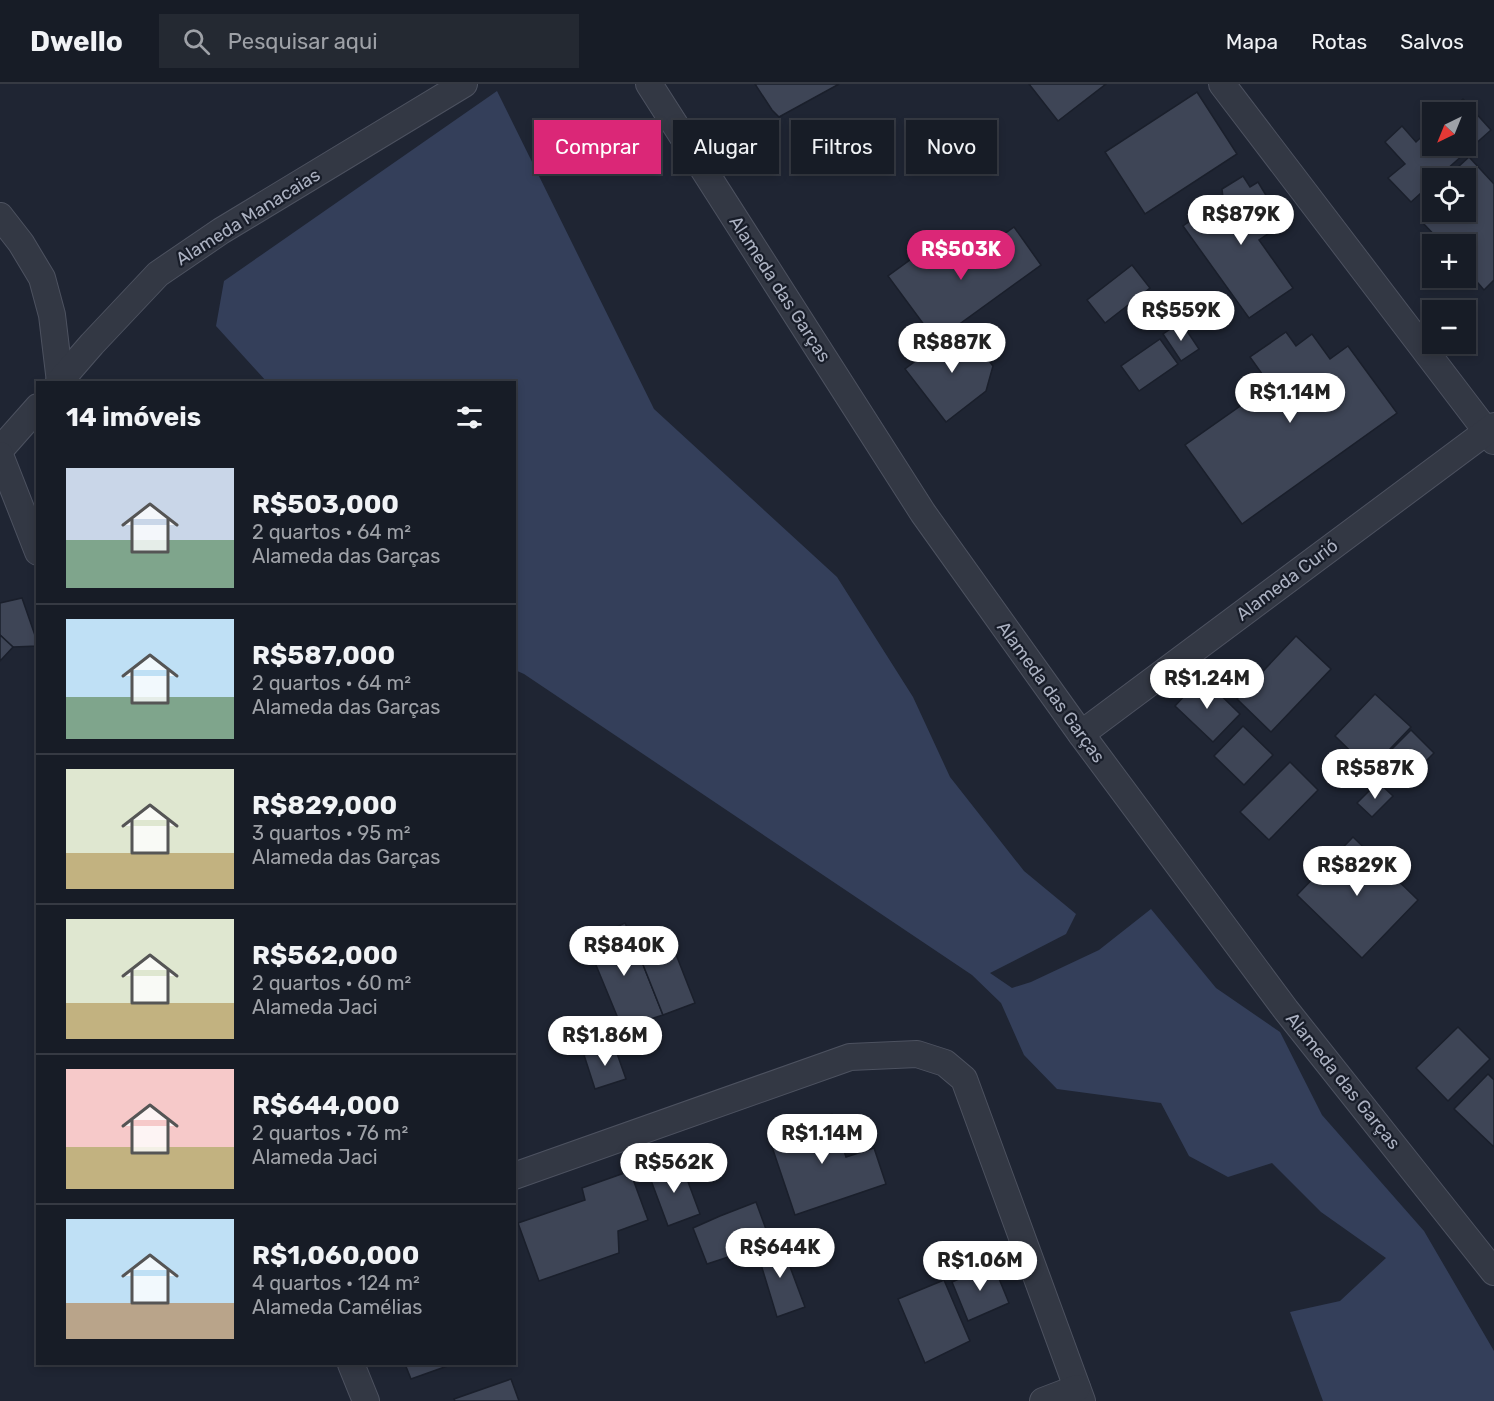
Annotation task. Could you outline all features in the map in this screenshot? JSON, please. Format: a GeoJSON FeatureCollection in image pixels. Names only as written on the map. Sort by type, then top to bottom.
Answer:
{"type":"FeatureCollection","features":[{"type":"Feature","properties":{"kind":"street","name":"Alameda Manacaias"},"geometry":{"type":"LineString","coordinates":[[61,381],[92,344],[158,274],[221,231],[464,84]]}},
{"type":"Feature","properties":{"kind":"street","name":"Alameda das Garças"},"geometry":{"type":"LineString","coordinates":[[649,84],[923,513],[1081,734],[1286,1010],[1494,1272]]}},
{"type":"Feature","properties":{"kind":"street"},"geometry":{"type":"LineString","coordinates":[[1222,84],[1491,433]]}},
{"type":"Feature","properties":{"kind":"street"},"geometry":{"type":"LineString","coordinates":[[0,216],[21,243],[42,278],[52,315],[60,381]]}},
{"type":"Feature","properties":{"kind":"street"},"geometry":{"type":"LineString","coordinates":[[36,409],[0,452],[36,547]]}},
{"type":"Feature","properties":{"kind":"street","name":"Alameda Curió"},"geometry":{"type":"LineString","coordinates":[[1081,734],[1491,433]]}},
{"type":"Feature","properties":{"kind":"street"},"geometry":{"type":"LineString","coordinates":[[516,1175],[850,1057],[918,1054],[945,1064],[964,1079],[1079,1395],[1043,1401]]}},
{"type":"Feature","properties":{"kind":"street"},"geometry":{"type":"LineString","coordinates":[[351,1365],[363,1400]]}},
{"type":"Feature","properties":{"kind":"water"},"geometry":{"type":"Polygon","coordinates":[[[497,91],[534,166],[534,174],[538,174],[654,409],[837,577],[913,697],[950,777],[1024,871],[1076,914],[1066,934],[990,973],[1012,988],[1031,982],[1099,950],[1151,909],[1216,988],[1280,1032],[1322,1115],[1424,1231],[1494,1351],[1494,1401],[1323,1401],[1290,1312],[1340,1301],[1386,1258],[1321,1212],[1272,1163],[1228,1177],[1189,1156],[1161,1103],[1057,1089],[1024,1055],[1001,1003],[972,975],[516,670],[516,381],[266,381],[216,326],[224,281],[497,91]]]}},
{"type":"Feature","properties":{"kind":"building"},"geometry":{"type":"Polygon","coordinates":[[[755,84],[839,84],[779,117],[755,84]]]}},
{"type":"Feature","properties":{"kind":"building"},"geometry":{"type":"Polygon","coordinates":[[[1029,84],[1106,84],[1058,121],[1029,84]]]}},
{"type":"Feature","properties":{"kind":"building"},"geometry":{"type":"Polygon","coordinates":[[[1197,92],[1237,154],[1145,214],[1105,152],[1197,92]]]}},
{"type":"Feature","properties":{"kind":"building"},"geometry":{"type":"Polygon","coordinates":[[[1476,113],[1491,130],[1476,143],[1476,113]]]}},
{"type":"Feature","properties":{"kind":"building"},"geometry":{"type":"Polygon","coordinates":[[[1402,126],[1416,142],[1422,136],[1422,156],[1462,156],[1448,168],[1422,168],[1422,192],[1411,202],[1388,178],[1405,164],[1385,142],[1402,126]]]}},
{"type":"Feature","properties":{"kind":"building"},"geometry":{"type":"Polygon","coordinates":[[[1469,157],[1494,184],[1494,280],[1484,290],[1476,281],[1476,234],[1433,234],[1422,222],[1476,222],[1476,168],[1457,168],[1469,157]]]}},
{"type":"Feature","properties":{"kind":"building"},"geometry":{"type":"Polygon","coordinates":[[[1243,176],[1250,187],[1258,182],[1267,197],[1262,203],[1278,227],[1259,240],[1293,288],[1249,318],[1183,226],[1223,198],[1222,189],[1243,176]]]}},
{"type":"Feature","properties":{"kind":"building"},"geometry":{"type":"Polygon","coordinates":[[[1014,227],[1041,265],[936,341],[888,276],[940,238],[960,266],[1014,227]]]}},
{"type":"Feature","properties":{"kind":"building"},"geometry":{"type":"Polygon","coordinates":[[[1132,265],[1150,288],[1105,323],[1087,300],[1132,265]]]}},
{"type":"Feature","properties":{"kind":"building"},"geometry":{"type":"Polygon","coordinates":[[[1181,322],[1199,349],[1181,361],[1163,334],[1181,322]]]}},
{"type":"Feature","properties":{"kind":"building"},"geometry":{"type":"Polygon","coordinates":[[[962,326],[993,366],[986,391],[946,422],[905,369],[962,326]]]}},
{"type":"Feature","properties":{"kind":"building"},"geometry":{"type":"Polygon","coordinates":[[[1286,332],[1296,346],[1312,334],[1330,359],[1348,346],[1397,413],[1242,524],[1185,445],[1270,385],[1250,357],[1286,332]]]}},
{"type":"Feature","properties":{"kind":"building"},"geometry":{"type":"Polygon","coordinates":[[[1160,339],[1178,364],[1139,391],[1121,366],[1160,339]]]}},
{"type":"Feature","properties":{"kind":"building"},"geometry":{"type":"Polygon","coordinates":[[[22,598],[36,638],[36,646],[13,647],[0,635],[0,603],[22,598]]]}},
{"type":"Feature","properties":{"kind":"building"},"geometry":{"type":"Polygon","coordinates":[[[0,635],[13,647],[0,661],[0,635]]]}},
{"type":"Feature","properties":{"kind":"building"},"geometry":{"type":"Polygon","coordinates":[[[1296,636],[1331,669],[1271,732],[1237,699],[1296,636]]]}},
{"type":"Feature","properties":{"kind":"building"},"geometry":{"type":"Polygon","coordinates":[[[1202,677],[1240,714],[1213,742],[1175,706],[1202,677]]]}},
{"type":"Feature","properties":{"kind":"building"},"geometry":{"type":"Polygon","coordinates":[[[1375,694],[1411,727],[1370,770],[1335,736],[1375,694]]]}},
{"type":"Feature","properties":{"kind":"building"},"geometry":{"type":"Polygon","coordinates":[[[1243,726],[1273,755],[1244,785],[1214,756],[1243,726]]]}},
{"type":"Feature","properties":{"kind":"building"},"geometry":{"type":"Polygon","coordinates":[[[1411,730],[1434,753],[1412,775],[1389,752],[1411,730]]]}},
{"type":"Feature","properties":{"kind":"building"},"geometry":{"type":"Polygon","coordinates":[[[1290,762],[1318,790],[1269,840],[1240,812],[1290,762]]]}},
{"type":"Feature","properties":{"kind":"building"},"geometry":{"type":"Polygon","coordinates":[[[1378,782],[1393,796],[1372,817],[1357,803],[1378,782]]]}},
{"type":"Feature","properties":{"kind":"building"},"geometry":{"type":"Polygon","coordinates":[[[1353,837],[1418,900],[1362,958],[1297,895],[1353,837]]]}},
{"type":"Feature","properties":{"kind":"building"},"geometry":{"type":"Polygon","coordinates":[[[625,923],[663,1015],[622,1028],[586,941],[625,923]]]}},
{"type":"Feature","properties":{"kind":"building"},"geometry":{"type":"Polygon","coordinates":[[[670,939],[695,1003],[663,1015],[638,952],[670,939]]]}},
{"type":"Feature","properties":{"kind":"building"},"geometry":{"type":"Polygon","coordinates":[[[1458,1027],[1490,1059],[1448,1101],[1416,1068],[1458,1027]]]}},
{"type":"Feature","properties":{"kind":"building"},"geometry":{"type":"Polygon","coordinates":[[[614,1045],[626,1079],[595,1089],[584,1055],[614,1045]]]}},
{"type":"Feature","properties":{"kind":"building"},"geometry":{"type":"Polygon","coordinates":[[[1488,1074],[1494,1080],[1494,1147],[1454,1109],[1488,1074]]]}},
{"type":"Feature","properties":{"kind":"building"},"geometry":{"type":"Polygon","coordinates":[[[832,1114],[846,1157],[874,1148],[886,1184],[795,1215],[768,1135],[832,1114]]]}},
{"type":"Feature","properties":{"kind":"building"},"geometry":{"type":"Polygon","coordinates":[[[681,1163],[700,1214],[668,1226],[649,1175],[681,1163]]]}},
{"type":"Feature","properties":{"kind":"building"},"geometry":{"type":"Polygon","coordinates":[[[630,1171],[648,1220],[618,1231],[619,1253],[539,1281],[518,1223],[585,1200],[582,1188],[630,1171]]]}},
{"type":"Feature","properties":{"kind":"building"},"geometry":{"type":"Polygon","coordinates":[[[756,1202],[771,1243],[707,1264],[693,1228],[756,1202]]]}},
{"type":"Feature","properties":{"kind":"building"},"geometry":{"type":"Polygon","coordinates":[[[780,1240],[805,1307],[777,1317],[756,1248],[780,1240]]]}},
{"type":"Feature","properties":{"kind":"building"},"geometry":{"type":"Polygon","coordinates":[[[993,1264],[1009,1303],[968,1321],[952,1282],[993,1264]]]}},
{"type":"Feature","properties":{"kind":"building"},"geometry":{"type":"Polygon","coordinates":[[[944,1280],[970,1341],[925,1363],[898,1299],[944,1280]]]}},
{"type":"Feature","properties":{"kind":"building"},"geometry":{"type":"Polygon","coordinates":[[[405,1365],[450,1365],[411,1379],[405,1365]]]}},
{"type":"Feature","properties":{"kind":"building"},"geometry":{"type":"Polygon","coordinates":[[[511,1379],[519,1401],[455,1401],[454,1399],[511,1379]]]}}]}
